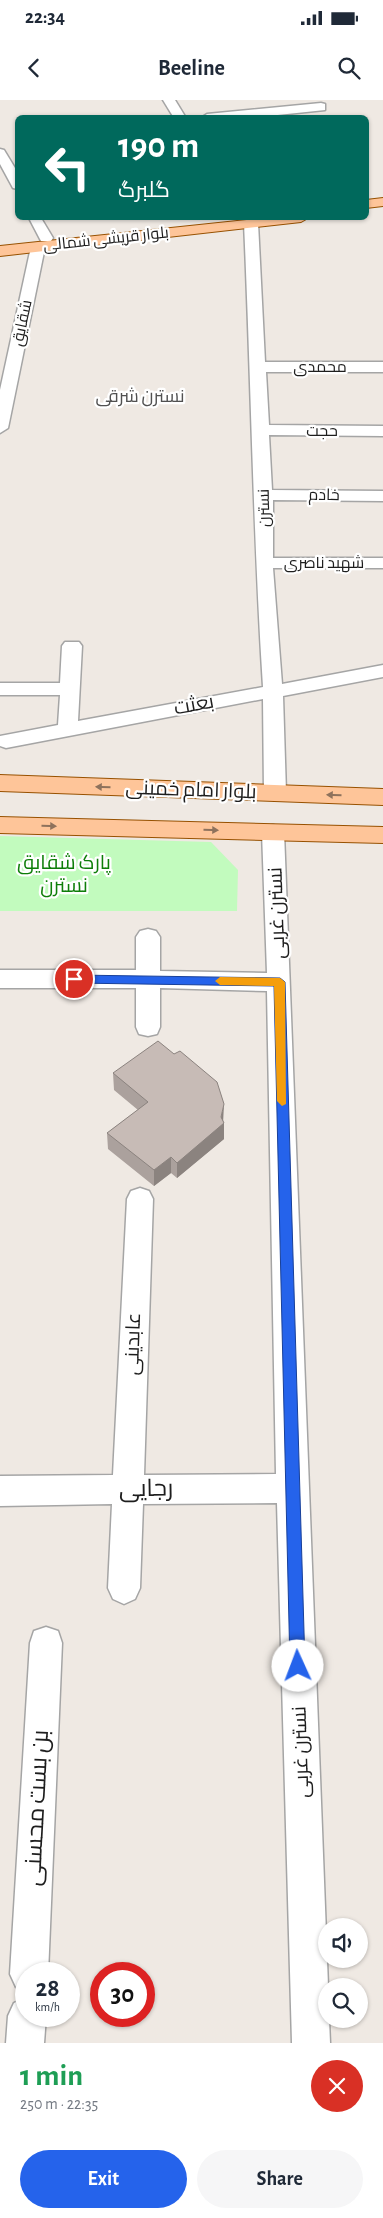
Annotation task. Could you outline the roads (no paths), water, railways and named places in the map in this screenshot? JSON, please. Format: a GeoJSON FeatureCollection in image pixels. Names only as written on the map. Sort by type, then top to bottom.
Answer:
{"type":"FeatureCollection","features":[{"type":"Feature","properties":{"kind":"main road"},"geometry":{"type":"LineString","coordinates":[[369,204],[383,202]]}},
{"type":"Feature","properties":{"kind":"main road"},"geometry":{"type":"LineString","coordinates":[[369,210],[383,208]]}},
{"type":"Feature","properties":{"kind":"main road","name":"بلوار قریشی شمالی"},"geometry":{"type":"LineString","coordinates":[[0,243],[42,242],[247,220]]}},
{"type":"Feature","properties":{"kind":"main road","name":"بلوار قریشی شمالی"},"geometry":{"type":"LineString","coordinates":[[0,251],[42,242]]}},
{"type":"Feature","properties":{"kind":"main road","name":"بلوار امام خمینی"},"geometry":{"type":"LineString","coordinates":[[0,783],[383,796]]}},
{"type":"Feature","properties":{"kind":"main road","name":"بلوار امام خمینی"},"geometry":{"type":"LineString","coordinates":[[0,824],[383,835]]}},
{"type":"Feature","properties":{"kind":"street"},"geometry":{"type":"LineString","coordinates":[[169,100],[178,115]]}},
{"type":"Feature","properties":{"kind":"street"},"geometry":{"type":"LineString","coordinates":[[227,115],[322,107]]}},
{"type":"Feature","properties":{"kind":"street"},"geometry":{"type":"LineString","coordinates":[[0,153],[15,180]]}},
{"type":"Feature","properties":{"kind":"street"},"geometry":{"type":"LineString","coordinates":[[36,220],[42,242]]}},
{"type":"Feature","properties":{"kind":"street","name":"نسترن"},"geometry":{"type":"LineString","coordinates":[[247,220],[261,430],[264,494],[264,563],[273,690],[274,793]]}},
{"type":"Feature","properties":{"kind":"street","name":"شقایق"},"geometry":{"type":"LineString","coordinates":[[0,428],[42,242]]}},
{"type":"Feature","properties":{"kind":"street","name":"محمدی"},"geometry":{"type":"LineString","coordinates":[[258,368],[383,368]]}},
{"type":"Feature","properties":{"kind":"street","name":"حجت"},"geometry":{"type":"LineString","coordinates":[[261,430],[383,431]]}},
{"type":"Feature","properties":{"kind":"street","name":"خادم"},"geometry":{"type":"LineString","coordinates":[[264,494],[383,496]]}},
{"type":"Feature","properties":{"kind":"street","name":"شهید ناصری"},"geometry":{"type":"LineString","coordinates":[[264,563],[383,563]]}},
{"type":"Feature","properties":{"kind":"street"},"geometry":{"type":"LineString","coordinates":[[68,728],[68,689],[72,646]]}},
{"type":"Feature","properties":{"kind":"street","name":"بعثت"},"geometry":{"type":"LineString","coordinates":[[6,741],[383,671]]}},
{"type":"Feature","properties":{"kind":"street"},"geometry":{"type":"LineString","coordinates":[[0,689],[68,689]]}},
{"type":"Feature","properties":{"kind":"street","name":"نسترن غربی"},"geometry":{"type":"LineString","coordinates":[[273,832],[280,982],[292,1488],[311,2043]]}},
{"type":"Feature","properties":{"kind":"street"},"geometry":{"type":"LineString","coordinates":[[148,937],[148,1027]]}},
{"type":"Feature","properties":{"kind":"street"},"geometry":{"type":"LineString","coordinates":[[0,979],[148,979],[280,982]]}},
{"type":"Feature","properties":{"kind":"street","name":"عابدینی"},"geometry":{"type":"LineString","coordinates":[[124,1588],[140,1199]]}},
{"type":"Feature","properties":{"kind":"street","name":"رجایی"},"geometry":{"type":"LineString","coordinates":[[0,1491],[292,1488]]}},
{"type":"Feature","properties":{"kind":"street","name":"بن بست محسنی"},"geometry":{"type":"LineString","coordinates":[[30,1962],[46,1643]]}},
{"type":"Feature","properties":{"kind":"street"},"geometry":{"type":"LineString","coordinates":[[25,2043],[26,2027]]}},
{"type":"Feature","properties":{"kind":"district","name":"نسترن شرقی"},"geometry":{"type":"Point","coordinates":[140,397]}},
{"type":"Feature","properties":{"kind":"park label","name":"پارک شقایق نسترن"},"geometry":{"type":"Point","coordinates":[64,874]}}]}
